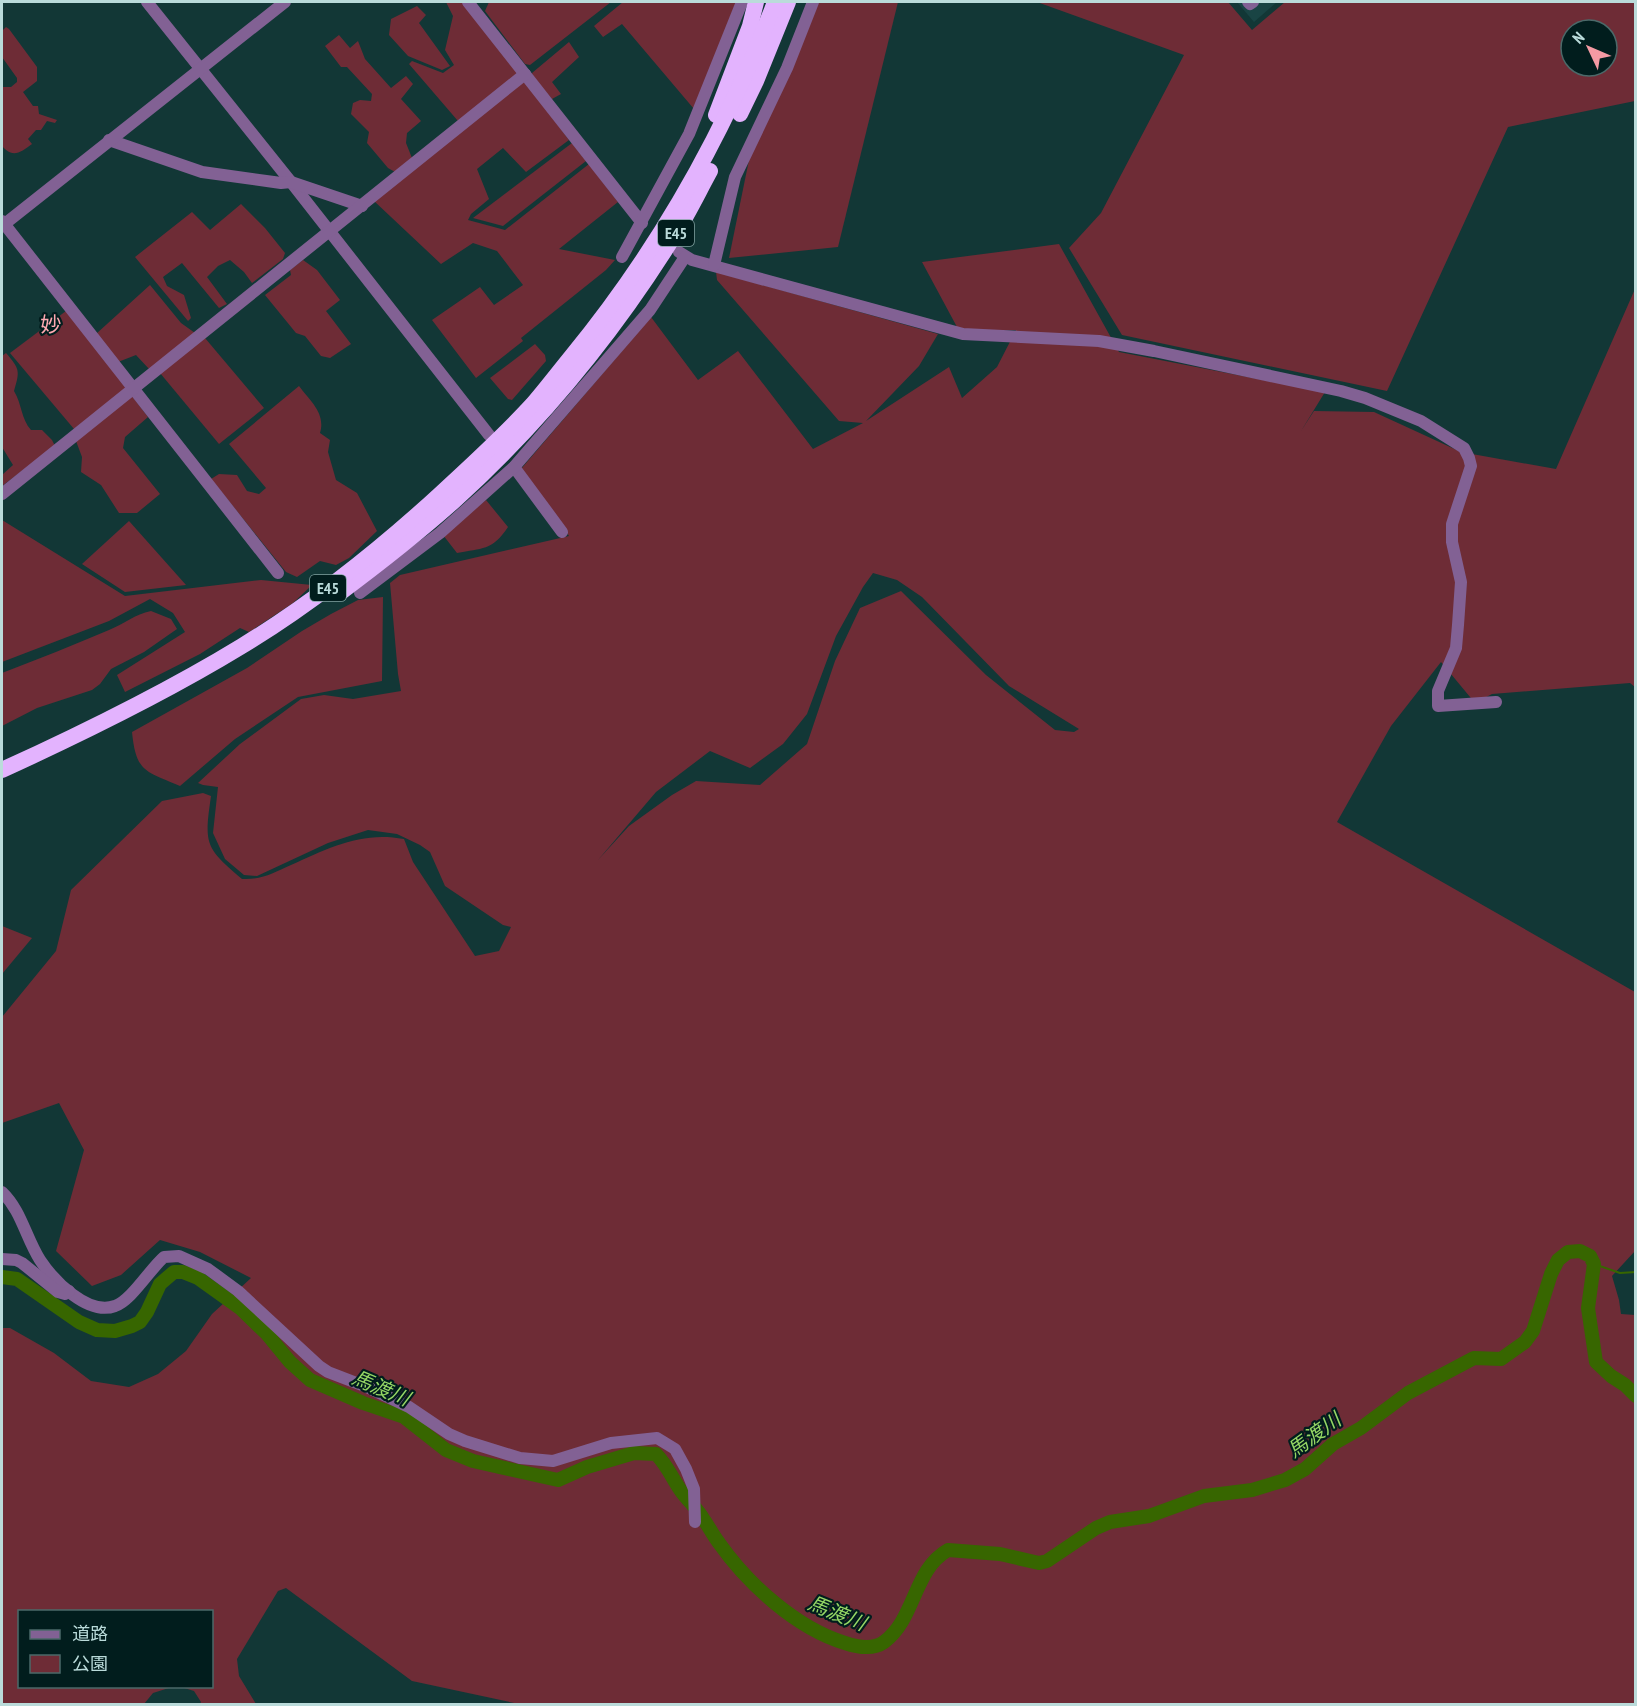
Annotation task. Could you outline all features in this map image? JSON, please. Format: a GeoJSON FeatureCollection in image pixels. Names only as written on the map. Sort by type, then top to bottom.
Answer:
{"type":"FeatureCollection","features":[{"type":"Feature","properties":{"kind":"highway"},"geometry":{"type":"LineString","coordinates":[[657,241],[718,109],[750,26],[756,2]]}},
{"type":"Feature","properties":{"kind":"highway","name":"E45"},"geometry":{"type":"LineString","coordinates":[[92,729],[243,646],[330,587],[456,480],[532,404],[604,316],[657,241],[727,117],[775,2]]}},
{"type":"Feature","properties":{"kind":"highway","name":"E45"},"geometry":{"type":"LineString","coordinates":[[2,770],[128,715],[182,689],[249,652],[328,602],[401,547],[455,500],[519,437],[571,378],[626,308],[678,231],[725,145],[756,81],[788,2]]}},
{"type":"Feature","properties":{"kind":"street"},"geometry":{"type":"LineString","coordinates":[[147,2],[489,435]]}},
{"type":"Feature","properties":{"kind":"street"},"geometry":{"type":"LineString","coordinates":[[278,573],[2,224],[285,2]]}},
{"type":"Feature","properties":{"kind":"street"},"geometry":{"type":"LineString","coordinates":[[468,2],[642,223]]}},
{"type":"Feature","properties":{"kind":"street"},"geometry":{"type":"LineString","coordinates":[[622,257],[689,134],[742,2]]}},
{"type":"Feature","properties":{"kind":"street"},"geometry":{"type":"LineString","coordinates":[[714,265],[735,177],[787,68],[813,2]]}},
{"type":"Feature","properties":{"kind":"street"},"geometry":{"type":"LineString","coordinates":[[1248,2],[1250,4],[1253,2]]}},
{"type":"Feature","properties":{"kind":"street"},"geometry":{"type":"LineString","coordinates":[[2,494],[525,74]]}},
{"type":"Feature","properties":{"kind":"street"},"geometry":{"type":"LineString","coordinates":[[109,140],[202,172],[281,183],[291,182],[362,206]]}},
{"type":"Feature","properties":{"kind":"street"},"geometry":{"type":"LineString","coordinates":[[360,593],[440,533],[514,467],[650,310],[682,255],[963,334],[1100,341],[1154,351],[1349,393],[1421,421],[1464,448],[1470,458],[1471,466],[1452,524],[1452,542],[1461,582],[1458,625],[1456,648],[1438,691],[1438,706],[1496,702]]}},
{"type":"Feature","properties":{"kind":"street"},"geometry":{"type":"LineString","coordinates":[[514,467],[562,532]]}},
{"type":"Feature","properties":{"kind":"street"},"geometry":{"type":"LineString","coordinates":[[2,1192],[9,1198],[40,1260],[69,1291],[89,1305],[103,1308],[116,1306],[129,1297],[164,1257],[179,1256],[208,1269],[238,1291],[319,1366],[409,1407],[449,1434],[465,1441],[520,1458],[553,1461],[611,1443],[657,1438],[675,1449],[686,1469],[694,1489],[695,1522]]}},
{"type":"Feature","properties":{"kind":"street"},"geometry":{"type":"LineString","coordinates":[[2,1260],[16,1260],[58,1292],[65,1294],[69,1291]]}},
{"type":"Feature","properties":{"kind":"shaded area"},"geometry":{"type":"Polygon","coordinates":[[[1237,2],[1277,2],[1254,22],[1237,2]]]}},
{"type":"Feature","properties":{"kind":"green space"},"geometry":{"type":"Polygon","coordinates":[[[446,2],[462,2],[517,70],[516,76],[458,121],[409,64],[412,61],[443,73],[454,65],[445,50],[453,16],[446,2]]]}},
{"type":"Feature","properties":{"kind":"green space"},"geometry":{"type":"Polygon","coordinates":[[[489,2],[611,2],[530,65],[525,64],[485,11],[489,2]]]}},
{"type":"Feature","properties":{"kind":"green space"},"geometry":{"type":"Polygon","coordinates":[[[623,2],[736,2],[694,109],[622,24],[603,37],[594,26],[623,2]]]}},
{"type":"Feature","properties":{"kind":"green space"},"geometry":{"type":"Polygon","coordinates":[[[818,2],[898,2],[838,247],[729,258],[750,155],[818,2]]]}},
{"type":"Feature","properties":{"kind":"green space"},"geometry":{"type":"Polygon","coordinates":[[[1037,2],[1228,2],[1252,30],[1285,2],[1635,2],[1635,101],[1508,127],[1387,391],[1122,335],[1069,248],[1101,213],[1184,55],[1037,2]]]}},
{"type":"Feature","properties":{"kind":"green space"},"geometry":{"type":"Polygon","coordinates":[[[417,6],[426,15],[419,23],[450,66],[442,70],[408,56],[389,35],[391,19],[417,6]]]}},
{"type":"Feature","properties":{"kind":"green space"},"geometry":{"type":"Polygon","coordinates":[[[6,27],[37,67],[37,81],[23,92],[33,106],[38,106],[39,114],[57,120],[55,123],[47,121],[41,130],[36,130],[28,139],[32,144],[17,153],[10,152],[2,146],[2,87],[11,87],[17,82],[17,78],[2,57],[2,31],[6,27]]]}},
{"type":"Feature","properties":{"kind":"green space"},"geometry":{"type":"Polygon","coordinates":[[[339,35],[350,48],[358,41],[365,59],[391,88],[406,76],[413,84],[401,99],[421,121],[407,133],[406,143],[412,158],[395,172],[388,168],[367,143],[369,132],[351,114],[353,103],[360,100],[371,101],[372,94],[347,67],[341,67],[325,46],[339,35]]]}},
{"type":"Feature","properties":{"kind":"green space"},"geometry":{"type":"Polygon","coordinates":[[[569,42],[579,57],[552,82],[561,94],[552,99],[532,73],[569,42]]]}},
{"type":"Feature","properties":{"kind":"green space"},"geometry":{"type":"Polygon","coordinates":[[[526,82],[569,140],[526,172],[503,148],[477,169],[489,199],[471,214],[468,220],[505,230],[589,164],[618,202],[559,249],[615,260],[606,270],[521,338],[523,341],[476,378],[432,320],[480,287],[494,305],[523,285],[497,251],[473,243],[441,264],[374,201],[520,83],[526,82]]]}},
{"type":"Feature","properties":{"kind":"green space"},"geometry":{"type":"Polygon","coordinates":[[[572,143],[586,161],[503,226],[473,218],[572,143]]]}},
{"type":"Feature","properties":{"kind":"green space"},"geometry":{"type":"Polygon","coordinates":[[[241,204],[265,228],[285,253],[283,259],[252,283],[244,272],[230,260],[218,266],[207,277],[227,304],[219,308],[182,263],[163,277],[167,286],[184,295],[191,318],[188,321],[135,257],[192,212],[210,230],[241,204]]]}},
{"type":"Feature","properties":{"kind":"green space"},"geometry":{"type":"Polygon","coordinates":[[[1059,244],[1119,352],[1325,392],[1301,431],[1314,411],[1374,412],[1461,452],[1556,469],[1635,289],[1635,687],[1630,683],[1492,694],[1475,703],[1441,662],[1391,726],[1337,822],[1635,992],[1635,1251],[1612,1276],[1621,1314],[1635,1315],[1635,1704],[519,1704],[412,1681],[286,1588],[278,1591],[237,1659],[239,1676],[256,1704],[200,1704],[194,1691],[184,1688],[213,1688],[213,1610],[18,1610],[18,1688],[169,1688],[153,1693],[144,1704],[2,1704],[2,1328],[10,1328],[54,1353],[91,1381],[129,1387],[158,1374],[186,1351],[212,1314],[251,1278],[200,1252],[160,1240],[121,1275],[92,1286],[56,1251],[84,1150],[59,1103],[2,1123],[2,1017],[56,951],[71,890],[162,801],[203,793],[211,796],[208,825],[210,844],[214,852],[242,879],[267,875],[332,847],[359,839],[388,837],[404,839],[413,862],[475,956],[499,951],[511,927],[503,925],[445,886],[430,852],[397,834],[368,830],[328,843],[257,876],[244,875],[225,859],[213,833],[218,787],[198,783],[240,744],[301,699],[324,695],[353,699],[401,691],[390,583],[400,575],[569,536],[521,469],[651,317],[698,380],[738,351],[813,449],[863,423],[839,421],[717,280],[716,272],[938,334],[919,366],[866,421],[949,367],[962,398],[997,367],[1016,330],[974,331],[957,327],[922,262],[1059,244]],[[873,573],[836,636],[807,714],[783,744],[750,768],[710,751],[656,792],[598,860],[629,826],[696,781],[760,785],[807,744],[835,661],[860,608],[901,591],[986,675],[1055,730],[1074,732],[1079,729],[1009,686],[922,597],[897,580],[873,573]]]}},
{"type":"Feature","properties":{"kind":"green space"},"geometry":{"type":"Polygon","coordinates":[[[303,260],[317,270],[340,300],[326,311],[351,344],[330,358],[321,356],[305,336],[296,333],[265,295],[291,275],[290,270],[303,260]]]}},
{"type":"Feature","properties":{"kind":"green space"},"geometry":{"type":"Polygon","coordinates":[[[150,285],[181,323],[195,333],[150,370],[136,355],[118,362],[96,334],[150,285]]]}},
{"type":"Feature","properties":{"kind":"green space"},"geometry":{"type":"Polygon","coordinates":[[[66,311],[128,388],[74,429],[10,353],[66,311]]]}},
{"type":"Feature","properties":{"kind":"green space"},"geometry":{"type":"Polygon","coordinates":[[[205,338],[264,408],[219,444],[160,373],[205,338]]]}},
{"type":"Feature","properties":{"kind":"green space"},"geometry":{"type":"Polygon","coordinates":[[[535,344],[545,355],[546,361],[512,400],[508,399],[490,378],[535,344]]]}},
{"type":"Feature","properties":{"kind":"green space"},"geometry":{"type":"Polygon","coordinates":[[[6,353],[18,371],[14,391],[25,421],[31,430],[42,430],[55,446],[2,486],[2,475],[13,465],[2,447],[2,356],[6,353]]]}},
{"type":"Feature","properties":{"kind":"green space"},"geometry":{"type":"Polygon","coordinates":[[[299,386],[319,413],[320,433],[330,440],[328,452],[336,480],[357,493],[377,531],[349,558],[336,565],[320,561],[297,577],[286,572],[211,479],[219,474],[237,475],[247,491],[259,494],[266,488],[229,444],[299,386]]]}},
{"type":"Feature","properties":{"kind":"green space"},"geometry":{"type":"Polygon","coordinates":[[[132,396],[148,417],[125,437],[123,448],[160,494],[137,513],[119,513],[101,485],[81,472],[82,457],[76,441],[132,396]]]}},
{"type":"Feature","properties":{"kind":"green space"},"geometry":{"type":"Polygon","coordinates":[[[486,500],[508,527],[497,540],[486,547],[457,553],[443,535],[486,500]]]}},
{"type":"Feature","properties":{"kind":"green space"},"geometry":{"type":"Polygon","coordinates":[[[2,520],[125,596],[261,580],[312,585],[293,603],[249,632],[240,628],[200,654],[125,692],[117,675],[185,632],[173,613],[150,599],[109,621],[2,662],[2,520]]]}},
{"type":"Feature","properties":{"kind":"green space"},"geometry":{"type":"Polygon","coordinates":[[[129,521],[186,585],[125,592],[82,564],[129,521]]]}},
{"type":"Feature","properties":{"kind":"green space"},"geometry":{"type":"Polygon","coordinates":[[[383,597],[382,681],[298,697],[235,739],[180,786],[151,773],[140,763],[136,756],[132,732],[247,668],[331,614],[358,600],[383,597]]]}},
{"type":"Feature","properties":{"kind":"green space"},"geometry":{"type":"Polygon","coordinates":[[[151,611],[171,619],[177,629],[144,652],[111,669],[100,684],[92,690],[37,708],[2,726],[2,673],[96,636],[140,614],[151,611]]]}},
{"type":"Feature","properties":{"kind":"green space"},"geometry":{"type":"Polygon","coordinates":[[[2,926],[32,938],[2,974],[2,926]]]}},
{"type":"Feature","properties":{"kind":"waterway","name":"馬渡川"},"geometry":{"type":"LineString","coordinates":[[2,1277],[17,1279],[79,1322],[97,1330],[115,1331],[140,1322],[160,1284],[174,1272],[183,1272],[198,1278],[240,1308],[310,1380],[363,1403],[404,1417],[446,1450],[473,1461],[558,1480],[587,1467],[634,1453],[656,1454],[731,1558],[774,1603],[791,1616],[827,1636],[855,1646],[865,1647],[880,1645],[895,1632],[928,1569],[948,1550],[1000,1554],[1039,1563],[1047,1561],[1096,1528],[1110,1522],[1149,1516],[1204,1496],[1252,1490],[1285,1480],[1305,1469],[1333,1444],[1361,1428],[1408,1393],[1474,1358],[1501,1359],[1525,1342],[1533,1331],[1551,1274],[1558,1260],[1568,1252],[1580,1251],[1590,1256],[1594,1264],[1588,1308],[1596,1362],[1636,1396]]}},
{"type":"Feature","properties":{"kind":"waterway"},"geometry":{"type":"LineString","coordinates":[[1594,1264],[1620,1273],[1636,1272]]}},
{"type":"Feature","properties":{"kind":"district","name":"妙"},"geometry":{"type":"Point","coordinates":[51,325]}}]}
